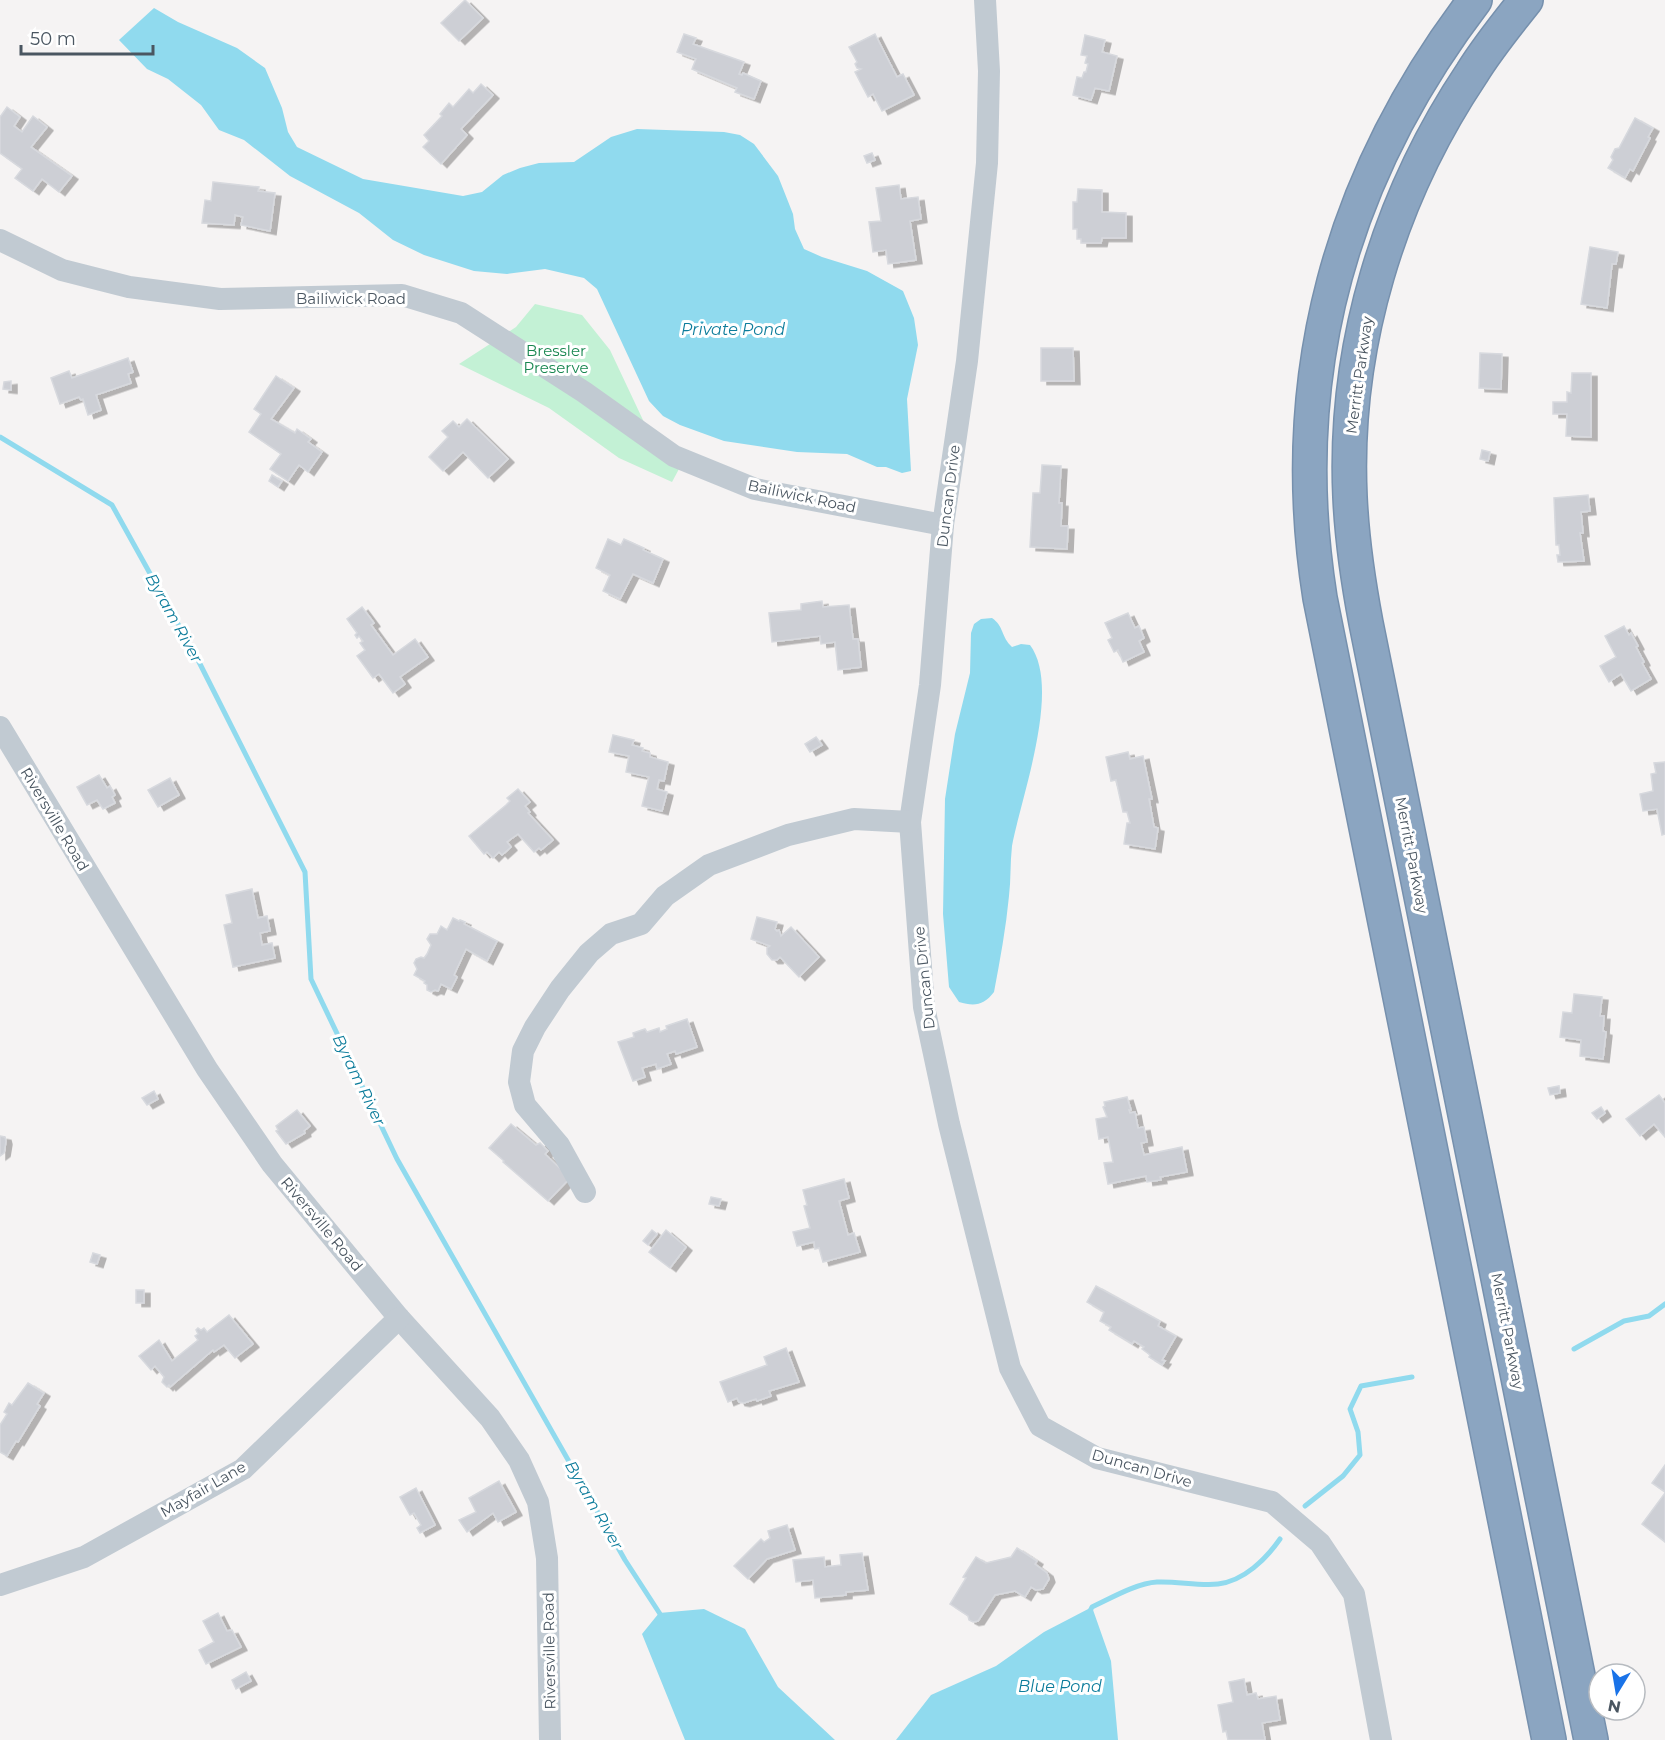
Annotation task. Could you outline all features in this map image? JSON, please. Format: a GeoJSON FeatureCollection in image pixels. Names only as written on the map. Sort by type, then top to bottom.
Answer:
{"type":"FeatureCollection","features":[{"type":"Feature","properties":{"kind":"highway"},"geometry":{"type":"LineString","coordinates":[[1475,0],[1427,67],[1394,124],[1366,183],[1344,244],[1327,307],[1316,370],[1310,437],[1309,501],[1320,598],[1549,1740]]}},
{"type":"Feature","properties":{"kind":"highway","name":"Merritt Parkway"},"geometry":{"type":"LineString","coordinates":[[1526,0],[1472,72],[1438,128],[1411,183],[1387,243],[1369,305],[1357,368],[1351,431],[1350,496],[1355,559],[1366,623],[1591,1740]]}},
{"type":"Feature","properties":{"kind":"street","name":"Duncan Drive"},"geometry":{"type":"LineString","coordinates":[[985,0],[989,71],[987,163],[967,361],[943,525],[930,685],[910,822],[924,1007],[949,1124],[1010,1368],[1040,1426],[1097,1458],[1272,1502],[1320,1543],[1354,1594],[1381,1740]]}},
{"type":"Feature","properties":{"kind":"street","name":"Bailiwick Road"},"geometry":{"type":"LineString","coordinates":[[0,240],[62,270],[129,286],[220,299],[402,295],[461,313],[584,392],[674,456],[755,489],[943,525]]}},
{"type":"Feature","properties":{"kind":"street","name":"Riversville Road"},"geometry":{"type":"LineString","coordinates":[[2,735],[207,1069],[272,1164],[399,1318],[490,1418],[519,1460],[538,1502],[547,1558],[550,1740]]}},
{"type":"Feature","properties":{"kind":"street"},"geometry":{"type":"LineString","coordinates":[[585,1192],[559,1145],[525,1105],[519,1082],[523,1051],[541,1017],[560,989],[590,953],[611,934],[641,924],[665,896],[709,865],[788,835],[854,819],[910,822]]}},
{"type":"Feature","properties":{"kind":"street","name":"Mayfair Lane"},"geometry":{"type":"LineString","coordinates":[[0,1585],[84,1557],[243,1469],[399,1318]]}},
{"type":"Feature","properties":{"kind":"green space","name":"Bressler Preserve"},"geometry":{"type":"Polygon","coordinates":[[[535,304],[582,315],[610,350],[651,437],[686,456],[672,482],[619,458],[549,408],[459,364],[516,327],[535,304]]]}},
{"type":"Feature","properties":{"kind":"water","name":"Private Pond"},"geometry":{"type":"Polygon","coordinates":[[[154,8],[178,22],[237,48],[265,68],[282,108],[288,132],[297,147],[363,179],[463,196],[482,192],[503,175],[520,168],[539,163],[574,162],[611,137],[637,129],[724,132],[740,135],[754,144],[778,176],[804,249],[867,271],[903,291],[914,318],[918,345],[907,399],[911,471],[902,473],[886,467],[877,467],[847,454],[797,452],[724,441],[680,425],[663,416],[649,401],[597,289],[584,278],[545,269],[507,274],[474,271],[424,255],[393,240],[359,213],[290,176],[244,140],[219,130],[201,105],[168,79],[147,69],[119,40],[154,8]]]}},
{"type":"Feature","properties":{"kind":"water"},"geometry":{"type":"Polygon","coordinates":[[[992,618],[999,624],[1012,647],[1021,644],[1030,645],[1039,664],[1042,688],[1041,715],[1012,846],[1008,908],[994,992],[987,1000],[979,1004],[970,1004],[959,1002],[949,987],[943,914],[945,799],[955,734],[970,673],[971,633],[974,624],[981,619],[992,618]]]}},
{"type":"Feature","properties":{"kind":"water","name":"Blue Pond"},"geometry":{"type":"Polygon","coordinates":[[[1092,1607],[1111,1661],[1118,1740],[896,1740],[931,1695],[996,1666],[1044,1632],[1092,1607]]]}},
{"type":"Feature","properties":{"kind":"water"},"geometry":{"type":"Polygon","coordinates":[[[704,1609],[745,1629],[778,1687],[835,1740],[685,1740],[642,1634],[659,1613],[704,1609]]]}},
{"type":"Feature","properties":{"kind":"building"},"geometry":{"type":"Polygon","coordinates":[[[465,0],[483,18],[459,41],[441,23],[465,0]]]}},
{"type":"Feature","properties":{"kind":"building"},"geometry":{"type":"Polygon","coordinates":[[[684,34],[696,38],[693,44],[744,62],[739,74],[743,73],[761,81],[754,99],[735,92],[737,88],[692,69],[696,59],[677,52],[684,34]]]}},
{"type":"Feature","properties":{"kind":"building"},"geometry":{"type":"Polygon","coordinates":[[[875,34],[897,77],[903,74],[914,95],[882,111],[873,94],[868,97],[855,72],[861,69],[857,68],[855,64],[857,62],[849,47],[875,34]]]}},
{"type":"Feature","properties":{"kind":"building"},"geometry":{"type":"Polygon","coordinates":[[[1085,35],[1105,40],[1102,52],[1117,56],[1109,91],[1095,88],[1091,100],[1073,95],[1077,77],[1082,78],[1088,64],[1085,63],[1087,56],[1081,55],[1085,35]]]}},
{"type":"Feature","properties":{"kind":"building"},"geometry":{"type":"Polygon","coordinates":[[[481,84],[493,95],[461,129],[467,135],[441,164],[423,147],[429,141],[424,135],[442,116],[440,114],[449,103],[453,107],[469,89],[473,93],[481,84]]]}},
{"type":"Feature","properties":{"kind":"building"},"geometry":{"type":"Polygon","coordinates":[[[7,107],[20,117],[14,126],[22,132],[33,116],[47,127],[31,147],[72,176],[59,192],[42,179],[33,191],[15,178],[22,169],[0,153],[0,117],[7,107]]]}},
{"type":"Feature","properties":{"kind":"building"},"geometry":{"type":"Polygon","coordinates":[[[1635,118],[1653,128],[1633,171],[1630,169],[1625,178],[1608,168],[1613,160],[1611,157],[1615,149],[1619,148],[1635,118]]]}},
{"type":"Feature","properties":{"kind":"building"},"geometry":{"type":"Polygon","coordinates":[[[872,153],[875,160],[867,163],[864,156],[872,153]]]}},
{"type":"Feature","properties":{"kind":"building"},"geometry":{"type":"Polygon","coordinates":[[[213,182],[259,187],[258,191],[275,193],[270,231],[241,225],[243,217],[235,215],[234,225],[202,223],[205,200],[211,201],[213,182]]]}},
{"type":"Feature","properties":{"kind":"building"},"geometry":{"type":"Polygon","coordinates":[[[899,185],[901,199],[918,197],[921,219],[910,221],[916,260],[888,264],[886,250],[873,252],[869,222],[881,221],[876,188],[899,185]]]}},
{"type":"Feature","properties":{"kind":"building"},"geometry":{"type":"Polygon","coordinates":[[[1078,189],[1102,190],[1102,212],[1126,213],[1126,238],[1102,238],[1101,243],[1081,243],[1081,239],[1077,239],[1077,229],[1073,229],[1073,202],[1077,202],[1078,189]]]}},
{"type":"Feature","properties":{"kind":"building"},"geometry":{"type":"Polygon","coordinates":[[[1590,247],[1618,252],[1616,264],[1612,264],[1607,308],[1581,304],[1590,247]]]}},
{"type":"Feature","properties":{"kind":"building"},"geometry":{"type":"Polygon","coordinates":[[[1041,348],[1073,348],[1074,381],[1041,381],[1041,348]]]}},
{"type":"Feature","properties":{"kind":"building"},"geometry":{"type":"Polygon","coordinates":[[[1480,353],[1502,354],[1501,389],[1479,388],[1480,353]]]}},
{"type":"Feature","properties":{"kind":"building"},"geometry":{"type":"Polygon","coordinates":[[[128,358],[133,372],[128,374],[131,383],[96,395],[101,410],[88,415],[83,399],[79,397],[60,404],[51,378],[69,371],[72,378],[128,358]]]}},
{"type":"Feature","properties":{"kind":"building"},"geometry":{"type":"Polygon","coordinates":[[[1572,373],[1591,373],[1591,437],[1566,436],[1567,414],[1553,414],[1553,402],[1567,402],[1567,392],[1571,393],[1572,373]]]}},
{"type":"Feature","properties":{"kind":"building"},"geometry":{"type":"Polygon","coordinates":[[[276,376],[294,388],[271,419],[295,433],[297,429],[311,439],[308,442],[322,452],[308,472],[299,465],[288,481],[270,469],[281,454],[249,432],[261,414],[254,409],[276,376]]]}},
{"type":"Feature","properties":{"kind":"building"},"geometry":{"type":"Polygon","coordinates":[[[11,381],[11,390],[3,389],[4,382],[11,381]]]}},
{"type":"Feature","properties":{"kind":"building"},"geometry":{"type":"Polygon","coordinates":[[[467,419],[508,459],[488,478],[463,452],[443,471],[429,457],[448,437],[442,431],[453,421],[459,427],[467,419]]]}},
{"type":"Feature","properties":{"kind":"building"},"geometry":{"type":"Polygon","coordinates":[[[1482,450],[1490,452],[1488,461],[1480,459],[1482,450]]]}},
{"type":"Feature","properties":{"kind":"building"},"geometry":{"type":"Polygon","coordinates":[[[1042,465],[1061,466],[1059,503],[1062,503],[1061,526],[1068,526],[1067,549],[1030,547],[1033,493],[1040,493],[1042,465]]]}},
{"type":"Feature","properties":{"kind":"building"},"geometry":{"type":"Polygon","coordinates":[[[272,475],[282,481],[278,487],[269,481],[272,475]]]}},
{"type":"Feature","properties":{"kind":"building"},"geometry":{"type":"Polygon","coordinates":[[[1588,495],[1590,511],[1581,512],[1583,533],[1580,533],[1584,561],[1558,562],[1557,555],[1560,555],[1559,545],[1556,545],[1554,498],[1588,495]]]}},
{"type":"Feature","properties":{"kind":"building"},"geometry":{"type":"Polygon","coordinates":[[[608,539],[621,545],[624,539],[663,559],[653,583],[633,574],[620,599],[603,591],[610,575],[596,568],[608,539]]]}},
{"type":"Feature","properties":{"kind":"building"},"geometry":{"type":"Polygon","coordinates":[[[822,601],[823,607],[849,605],[853,639],[858,639],[861,667],[838,670],[835,642],[821,644],[820,636],[772,642],[769,613],[801,610],[801,604],[822,601]]]}},
{"type":"Feature","properties":{"kind":"building"},"geometry":{"type":"Polygon","coordinates":[[[362,607],[374,623],[371,625],[393,655],[415,639],[428,657],[400,677],[405,684],[393,693],[379,674],[373,678],[357,656],[365,650],[360,643],[363,641],[359,636],[357,638],[355,635],[357,633],[347,619],[362,607]]]}},
{"type":"Feature","properties":{"kind":"building"},"geometry":{"type":"Polygon","coordinates":[[[1128,613],[1135,628],[1139,626],[1144,638],[1139,641],[1144,652],[1123,662],[1118,650],[1114,652],[1108,640],[1112,638],[1105,623],[1128,613]]]}},
{"type":"Feature","properties":{"kind":"building"},"geometry":{"type":"Polygon","coordinates":[[[1624,626],[1638,646],[1636,647],[1644,662],[1642,663],[1651,679],[1631,691],[1621,674],[1609,682],[1600,666],[1616,657],[1605,636],[1624,626]]]}},
{"type":"Feature","properties":{"kind":"building"},"geometry":{"type":"Polygon","coordinates":[[[613,735],[634,740],[632,745],[643,748],[642,751],[650,753],[650,757],[668,762],[664,781],[659,780],[657,789],[667,792],[662,811],[642,806],[649,777],[626,772],[629,756],[609,752],[613,735]]]}},
{"type":"Feature","properties":{"kind":"building"},"geometry":{"type":"Polygon","coordinates":[[[816,737],[822,745],[810,752],[805,744],[816,737]]]}},
{"type":"Feature","properties":{"kind":"building"},"geometry":{"type":"Polygon","coordinates":[[[1128,752],[1130,759],[1143,756],[1152,799],[1149,799],[1154,827],[1158,828],[1155,849],[1124,844],[1127,823],[1130,823],[1127,812],[1123,812],[1116,780],[1111,781],[1106,757],[1128,752]]]}},
{"type":"Feature","properties":{"kind":"building"},"geometry":{"type":"Polygon","coordinates":[[[1665,762],[1665,834],[1662,835],[1657,809],[1643,811],[1640,794],[1653,791],[1651,774],[1656,773],[1654,763],[1665,762]]]}},
{"type":"Feature","properties":{"kind":"building"},"geometry":{"type":"Polygon","coordinates":[[[99,775],[107,788],[110,786],[115,795],[112,797],[115,803],[103,809],[97,800],[87,805],[77,787],[99,775]]]}},
{"type":"Feature","properties":{"kind":"building"},"geometry":{"type":"Polygon","coordinates":[[[170,778],[179,795],[158,807],[148,790],[170,778]]]}},
{"type":"Feature","properties":{"kind":"building"},"geometry":{"type":"Polygon","coordinates":[[[518,789],[530,802],[525,806],[530,812],[528,813],[553,840],[541,850],[539,848],[534,852],[518,834],[507,842],[511,847],[502,855],[499,852],[493,858],[487,852],[484,854],[469,836],[506,805],[510,801],[507,798],[518,789]]]}},
{"type":"Feature","properties":{"kind":"building"},"geometry":{"type":"Polygon","coordinates":[[[252,889],[258,918],[267,916],[270,931],[260,933],[262,945],[272,943],[275,958],[233,967],[224,925],[232,923],[226,895],[252,889]]]}},
{"type":"Feature","properties":{"kind":"building"},"geometry":{"type":"Polygon","coordinates":[[[757,917],[777,922],[775,929],[779,930],[781,936],[791,927],[819,957],[799,977],[780,957],[772,960],[767,954],[767,948],[770,946],[751,939],[757,917]]]}},
{"type":"Feature","properties":{"kind":"building"},"geometry":{"type":"Polygon","coordinates":[[[453,918],[465,922],[464,924],[497,941],[487,961],[466,949],[454,975],[457,977],[451,989],[441,984],[438,991],[431,992],[427,990],[425,981],[414,975],[417,969],[414,963],[416,959],[424,958],[427,954],[431,945],[427,939],[430,934],[437,934],[441,926],[447,930],[453,918]]]}},
{"type":"Feature","properties":{"kind":"building"},"geometry":{"type":"Polygon","coordinates":[[[1574,994],[1602,997],[1600,1016],[1604,1016],[1603,1031],[1606,1032],[1603,1059],[1580,1056],[1581,1040],[1560,1037],[1563,1012],[1572,1013],[1574,994]]]}},
{"type":"Feature","properties":{"kind":"building"},"geometry":{"type":"Polygon","coordinates":[[[687,1019],[697,1047],[676,1054],[675,1051],[667,1054],[671,1064],[657,1069],[656,1064],[642,1068],[645,1077],[633,1081],[618,1042],[634,1037],[633,1033],[645,1029],[647,1032],[659,1028],[660,1032],[667,1029],[666,1026],[687,1019]]]}},
{"type":"Feature","properties":{"kind":"building"},"geometry":{"type":"Polygon","coordinates":[[[1559,1086],[1560,1093],[1550,1095],[1548,1088],[1559,1086]]]}},
{"type":"Feature","properties":{"kind":"building"},"geometry":{"type":"Polygon","coordinates":[[[154,1091],[158,1099],[147,1105],[142,1098],[154,1091]]]}},
{"type":"Feature","properties":{"kind":"building"},"geometry":{"type":"Polygon","coordinates":[[[1659,1095],[1665,1103],[1665,1137],[1654,1124],[1640,1136],[1626,1119],[1659,1095]]]}},
{"type":"Feature","properties":{"kind":"building"},"geometry":{"type":"Polygon","coordinates":[[[1127,1097],[1130,1113],[1135,1112],[1138,1128],[1144,1127],[1147,1142],[1141,1143],[1144,1155],[1182,1147],[1187,1172],[1160,1177],[1161,1180],[1147,1182],[1146,1176],[1108,1184],[1104,1163],[1113,1162],[1108,1137],[1099,1139],[1096,1119],[1107,1117],[1103,1107],[1104,1102],[1127,1097]]]}},
{"type":"Feature","properties":{"kind":"building"},"geometry":{"type":"Polygon","coordinates":[[[1601,1107],[1605,1113],[1597,1119],[1592,1113],[1601,1107]]]}},
{"type":"Feature","properties":{"kind":"building"},"geometry":{"type":"Polygon","coordinates":[[[297,1110],[310,1126],[304,1131],[305,1133],[286,1144],[276,1131],[278,1130],[276,1126],[297,1110]]]}},
{"type":"Feature","properties":{"kind":"building"},"geometry":{"type":"Polygon","coordinates":[[[511,1124],[536,1145],[540,1143],[548,1151],[545,1154],[570,1178],[548,1201],[489,1148],[511,1124]]]}},
{"type":"Feature","properties":{"kind":"building"},"geometry":{"type":"Polygon","coordinates":[[[0,1136],[5,1137],[6,1141],[4,1153],[0,1156],[0,1136]]]}},
{"type":"Feature","properties":{"kind":"building"},"geometry":{"type":"Polygon","coordinates":[[[844,1179],[849,1198],[839,1201],[848,1235],[854,1233],[860,1252],[823,1262],[819,1248],[815,1249],[814,1242],[797,1246],[793,1232],[810,1228],[804,1206],[807,1205],[803,1190],[844,1179]]]}},
{"type":"Feature","properties":{"kind":"building"},"geometry":{"type":"Polygon","coordinates":[[[711,1197],[721,1199],[719,1206],[709,1204],[711,1197]]]}},
{"type":"Feature","properties":{"kind":"building"},"geometry":{"type":"Polygon","coordinates":[[[652,1230],[657,1234],[648,1245],[643,1241],[652,1230]]]}},
{"type":"Feature","properties":{"kind":"building"},"geometry":{"type":"Polygon","coordinates":[[[666,1230],[686,1247],[670,1268],[649,1252],[666,1230]]]}},
{"type":"Feature","properties":{"kind":"building"},"geometry":{"type":"Polygon","coordinates":[[[93,1253],[100,1255],[97,1264],[90,1262],[93,1253]]]}},
{"type":"Feature","properties":{"kind":"building"},"geometry":{"type":"Polygon","coordinates":[[[1096,1286],[1160,1321],[1158,1326],[1176,1336],[1162,1360],[1165,1361],[1162,1365],[1149,1357],[1150,1355],[1142,1349],[1144,1347],[1134,1341],[1132,1344],[1109,1330],[1111,1327],[1100,1321],[1104,1312],[1087,1302],[1096,1286]]]}},
{"type":"Feature","properties":{"kind":"building"},"geometry":{"type":"Polygon","coordinates":[[[136,1290],[144,1290],[144,1303],[136,1303],[136,1290]]]}},
{"type":"Feature","properties":{"kind":"building"},"geometry":{"type":"Polygon","coordinates":[[[229,1315],[253,1344],[235,1358],[224,1345],[214,1352],[213,1350],[170,1387],[169,1385],[167,1387],[162,1382],[164,1377],[155,1366],[151,1370],[139,1356],[159,1340],[172,1361],[198,1340],[195,1336],[198,1334],[196,1330],[198,1328],[201,1330],[204,1328],[207,1332],[229,1315]]]}},
{"type":"Feature","properties":{"kind":"building"},"geometry":{"type":"Polygon","coordinates":[[[786,1348],[799,1382],[769,1391],[771,1396],[757,1401],[756,1399],[744,1403],[739,1402],[737,1398],[728,1402],[720,1382],[767,1365],[764,1357],[786,1348]]]}},
{"type":"Feature","properties":{"kind":"building"},"geometry":{"type":"Polygon","coordinates":[[[28,1383],[44,1393],[37,1404],[40,1406],[7,1456],[0,1452],[0,1425],[7,1414],[4,1412],[9,1403],[12,1405],[28,1383]]]}},
{"type":"Feature","properties":{"kind":"building"},"geometry":{"type":"Polygon","coordinates":[[[1665,1465],[1665,1492],[1652,1483],[1665,1465]]]}},
{"type":"Feature","properties":{"kind":"building"},"geometry":{"type":"Polygon","coordinates":[[[499,1481],[516,1512],[498,1522],[493,1513],[467,1532],[459,1520],[476,1512],[469,1498],[499,1481]]]}},
{"type":"Feature","properties":{"kind":"building"},"geometry":{"type":"Polygon","coordinates":[[[416,1488],[435,1525],[420,1533],[417,1528],[421,1525],[414,1513],[410,1515],[400,1497],[416,1488]]]}},
{"type":"Feature","properties":{"kind":"building"},"geometry":{"type":"Polygon","coordinates":[[[1665,1493],[1665,1542],[1642,1524],[1665,1493]]]}},
{"type":"Feature","properties":{"kind":"building"},"geometry":{"type":"Polygon","coordinates":[[[787,1525],[795,1550],[767,1559],[748,1579],[734,1566],[761,1539],[764,1542],[770,1538],[768,1531],[787,1525]]]}},
{"type":"Feature","properties":{"kind":"building"},"geometry":{"type":"Polygon","coordinates":[[[1017,1548],[1037,1561],[1035,1564],[1047,1573],[1049,1579],[1043,1589],[1036,1590],[1031,1587],[1025,1597],[1015,1591],[995,1595],[978,1621],[973,1622],[950,1604],[976,1557],[986,1563],[1011,1557],[1017,1548]]]}},
{"type":"Feature","properties":{"kind":"building"},"geometry":{"type":"Polygon","coordinates":[[[862,1553],[868,1590],[815,1598],[813,1580],[796,1582],[793,1560],[824,1557],[825,1567],[841,1565],[840,1555],[862,1553]]]}},
{"type":"Feature","properties":{"kind":"building"},"geometry":{"type":"Polygon","coordinates":[[[218,1613],[227,1631],[232,1630],[241,1647],[206,1664],[199,1650],[214,1642],[203,1621],[218,1613]]]}},
{"type":"Feature","properties":{"kind":"building"},"geometry":{"type":"Polygon","coordinates":[[[246,1672],[251,1681],[236,1689],[232,1680],[246,1672]]]}},
{"type":"Feature","properties":{"kind":"building"},"geometry":{"type":"Polygon","coordinates":[[[1244,1679],[1247,1695],[1256,1693],[1258,1699],[1276,1696],[1280,1720],[1262,1723],[1265,1740],[1228,1740],[1226,1731],[1223,1732],[1218,1705],[1233,1702],[1229,1682],[1244,1679]]]}},
{"type":"Feature","properties":{"kind":"waterway","name":"Byram River"},"geometry":{"type":"LineString","coordinates":[[0,437],[112,505],[198,660],[305,872],[311,979],[397,1159],[625,1560],[662,1617]]}},
{"type":"Feature","properties":{"kind":"waterway"},"geometry":{"type":"LineString","coordinates":[[1574,1349],[1624,1321],[1649,1316],[1665,1304]]}},
{"type":"Feature","properties":{"kind":"waterway"},"geometry":{"type":"LineString","coordinates":[[1305,1506],[1343,1476],[1360,1455],[1358,1432],[1350,1409],[1361,1386],[1412,1377]]}},
{"type":"Feature","properties":{"kind":"waterway"},"geometry":{"type":"LineString","coordinates":[[1090,1611],[1092,1607],[1116,1595],[1149,1583],[1218,1584],[1237,1579],[1254,1568],[1280,1539]]}}]}
